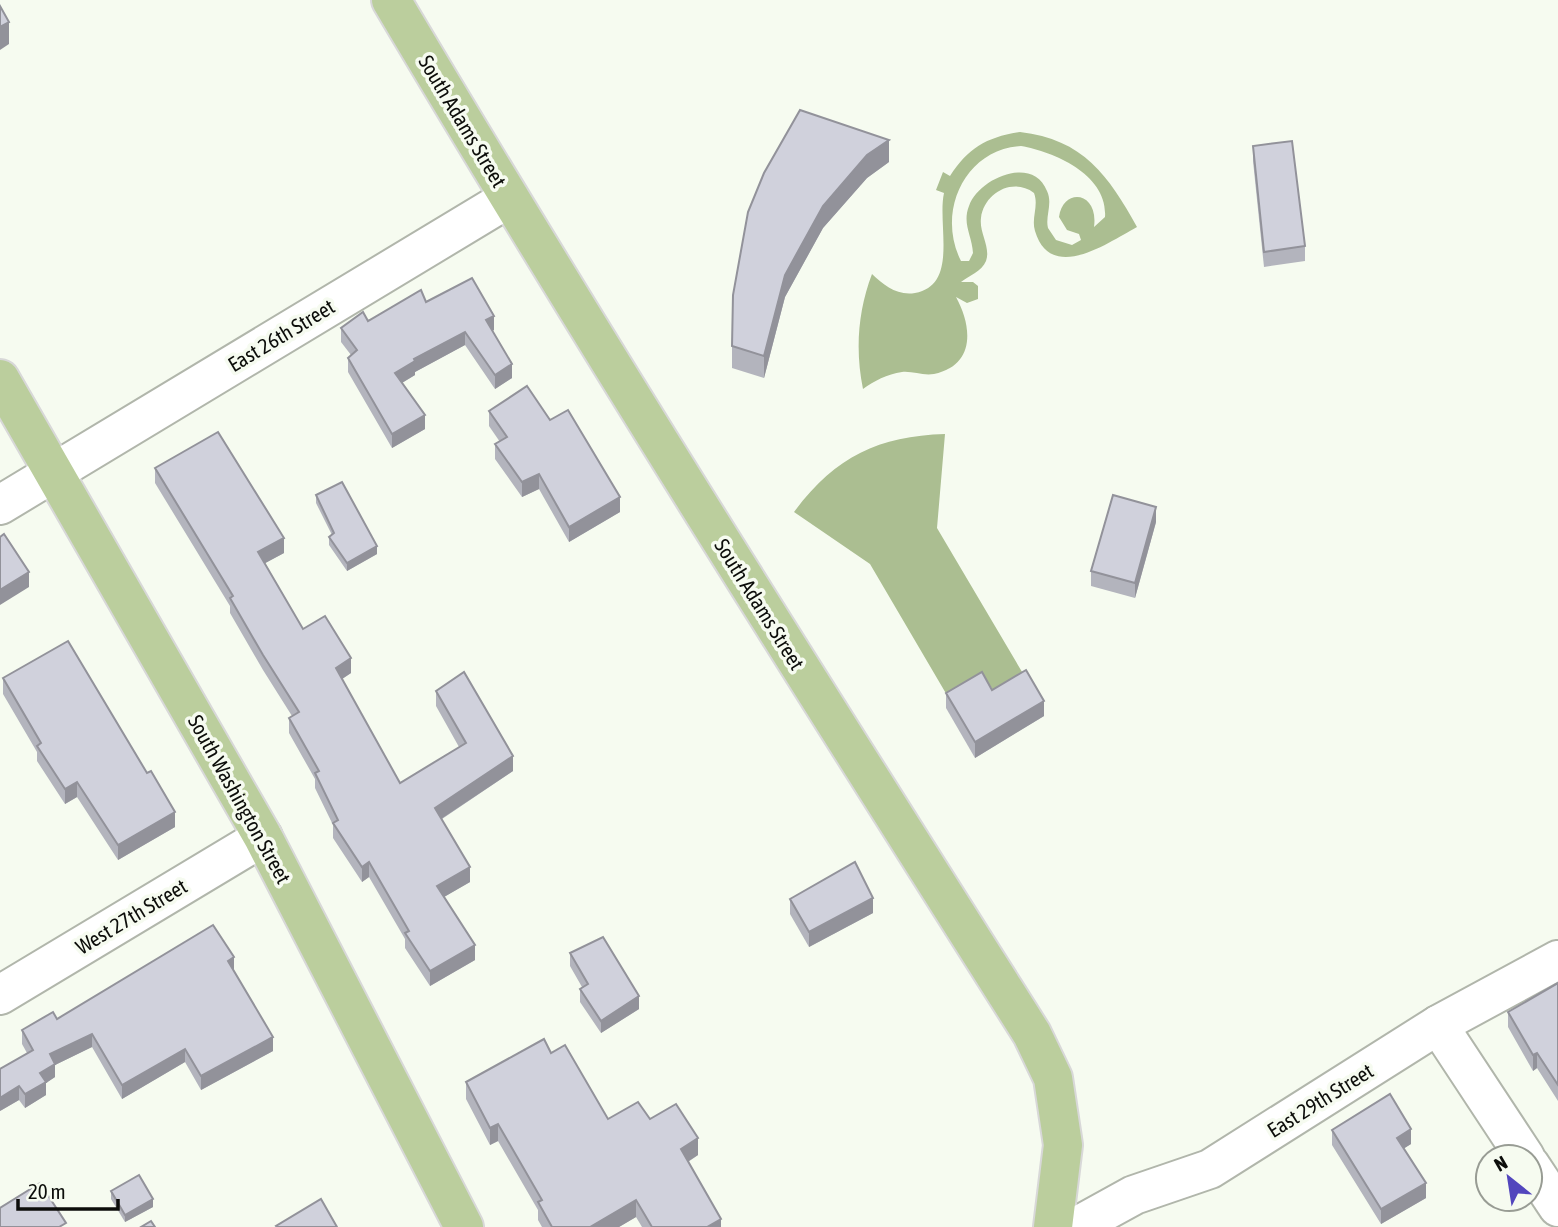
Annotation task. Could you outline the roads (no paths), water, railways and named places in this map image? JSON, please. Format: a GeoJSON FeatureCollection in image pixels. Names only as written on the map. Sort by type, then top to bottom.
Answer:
{"type":"FeatureCollection","features":[{"type":"Feature","properties":{"kind":"main road","name":"South Adams Street"},"geometry":{"type":"LineString","coordinates":[[391,0],[509,198],[757,601],[1032,1034],[1054,1078],[1063,1145],[1053,1227]]}},
{"type":"Feature","properties":{"kind":"main road","name":"South Washington Street"},"geometry":{"type":"LineString","coordinates":[[0,379],[263,837],[464,1227]]}},
{"type":"Feature","properties":{"kind":"street","name":"East 26th Street"},"geometry":{"type":"LineString","coordinates":[[0,505],[509,198]]}},
{"type":"Feature","properties":{"kind":"street","name":"West 27th Street"},"geometry":{"type":"LineString","coordinates":[[0,995],[263,837]]}},
{"type":"Feature","properties":{"kind":"street","name":"East 29th Street"},"geometry":{"type":"LineString","coordinates":[[1076,1227],[1134,1195],[1210,1169],[1438,1025],[1558,960]]}},
{"type":"Feature","properties":{"kind":"street"},"geometry":{"type":"LineString","coordinates":[[1438,1025],[1516,1143]]}},
{"type":"Feature","properties":{"kind":"street"},"geometry":{"type":"LineString","coordinates":[[1544,1186],[1558,1207]]}}]}
